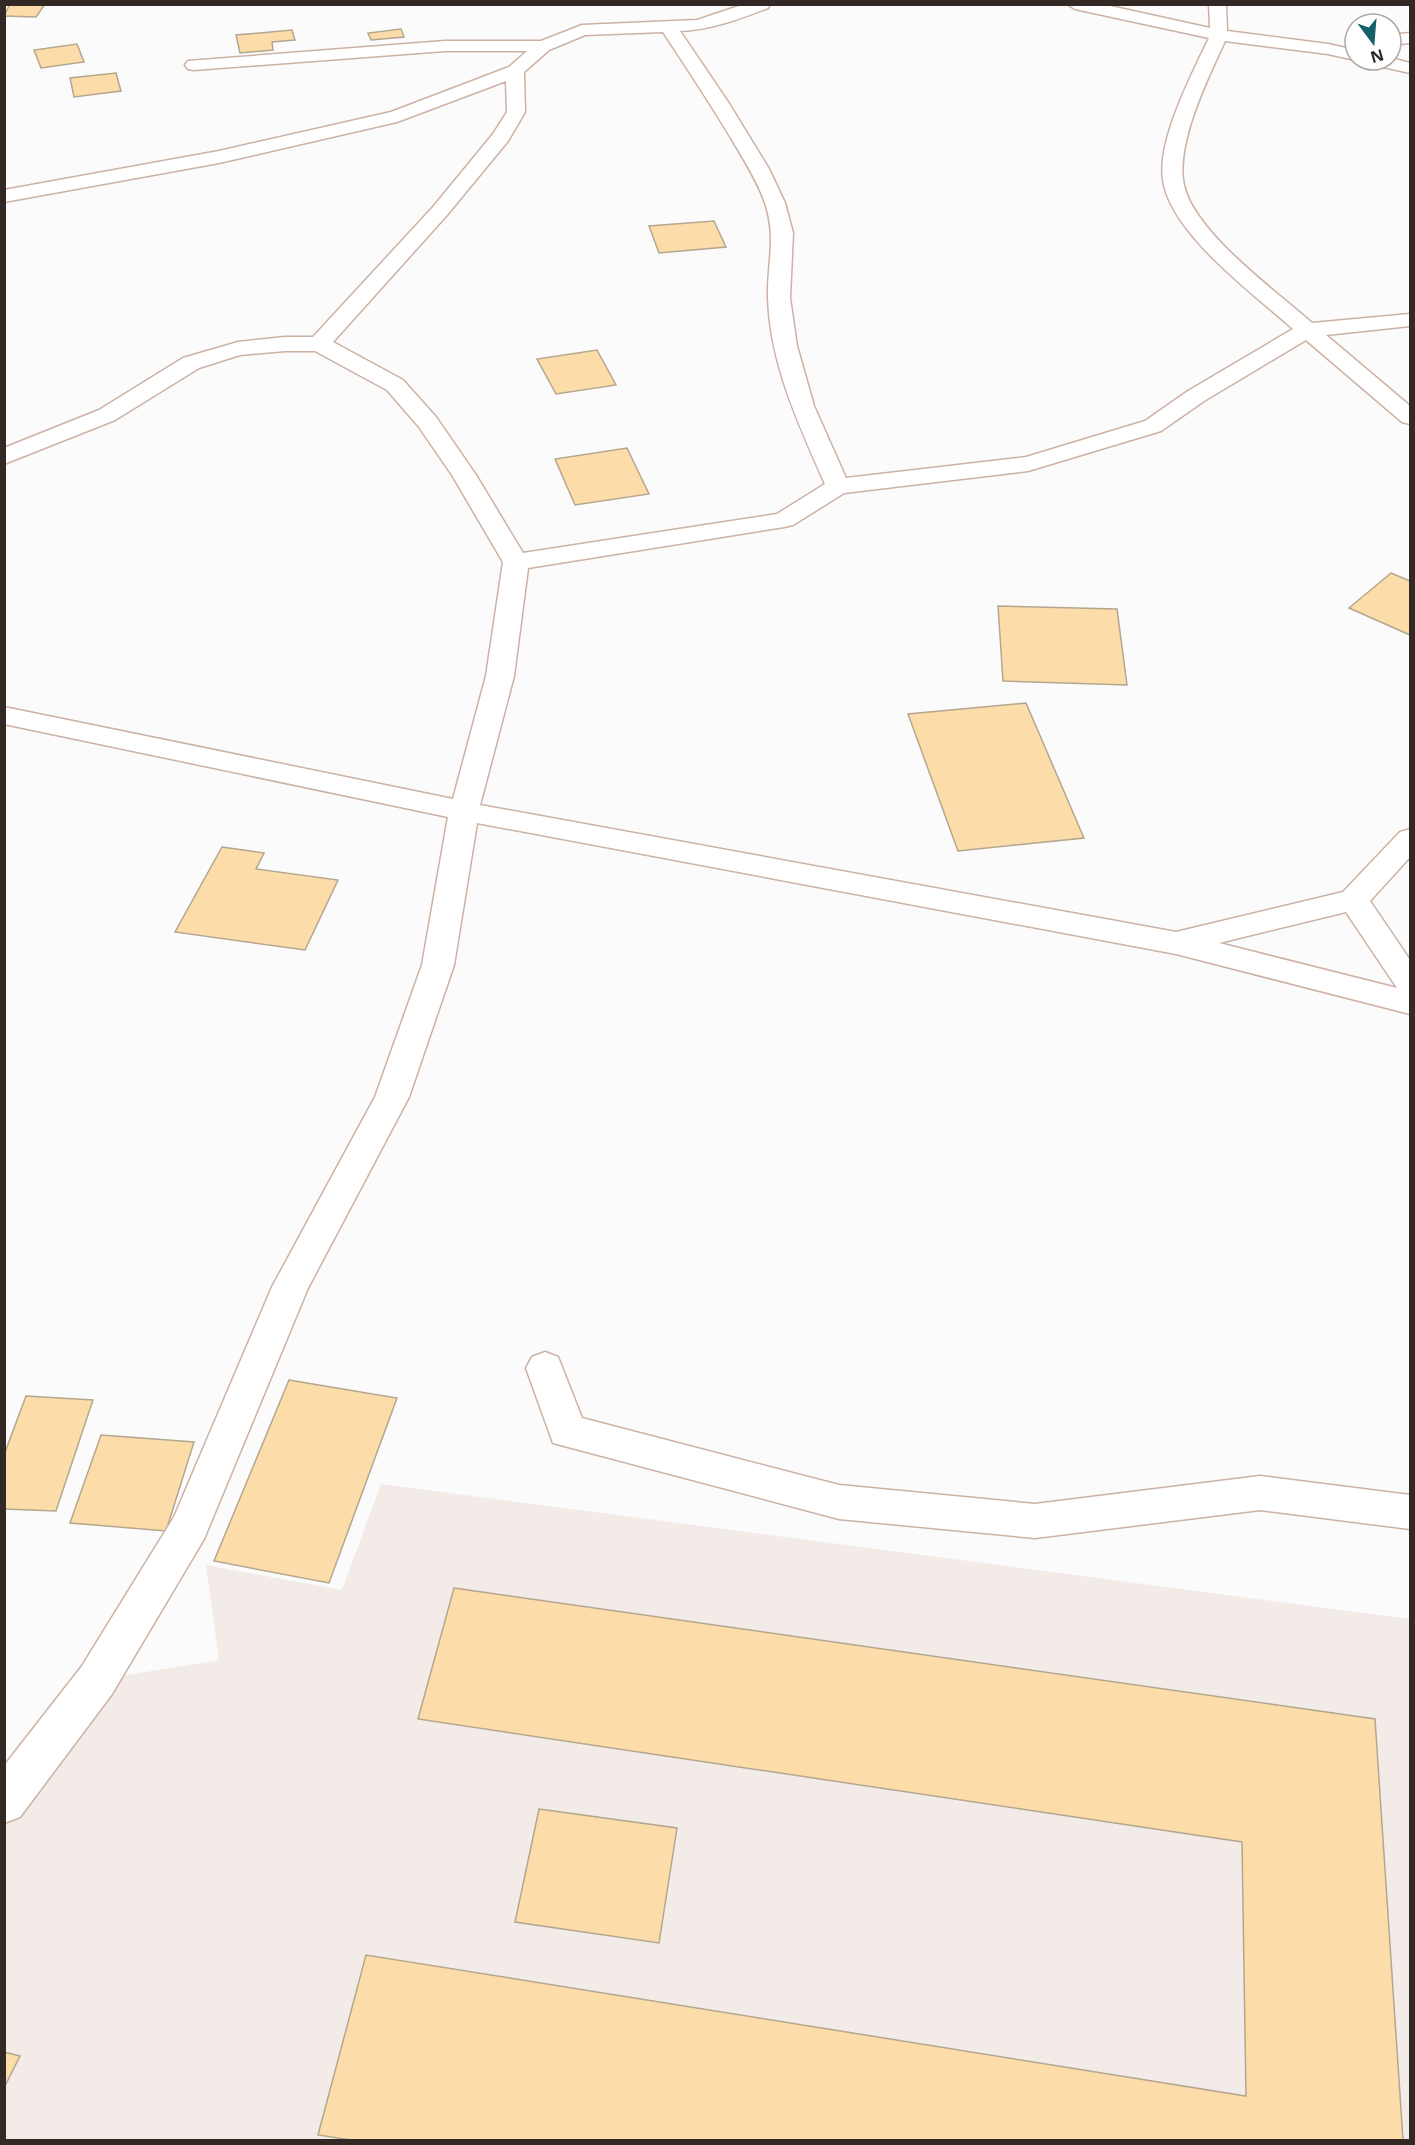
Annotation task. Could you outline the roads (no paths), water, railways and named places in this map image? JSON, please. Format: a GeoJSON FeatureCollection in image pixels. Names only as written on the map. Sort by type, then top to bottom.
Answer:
{"type":"FeatureCollection","features":[{"type":"Feature","properties":{"kind":"street"},"geometry":{"type":"LineString","coordinates":[[4,196],[219,157],[397,116],[514,71],[543,46],[582,30],[635,26],[669,28],[723,19],[762,4]]}},
{"type":"Feature","properties":{"kind":"street"},"geometry":{"type":"LineString","coordinates":[[1075,4],[1219,35],[1343,52]]}},
{"type":"Feature","properties":{"kind":"street"},"geometry":{"type":"LineString","coordinates":[[1217,4],[1219,35],[1191,96],[1175,149],[1173,180],[1186,215],[1213,246],[1307,330],[1410,417]]}},
{"type":"Feature","properties":{"kind":"street"},"geometry":{"type":"LineString","coordinates":[[633,7],[635,26]]}},
{"type":"Feature","properties":{"kind":"street"},"geometry":{"type":"LineString","coordinates":[[669,28],[714,94],[759,169],[775,203],[783,233],[779,298],[786,346],[802,406],[838,486]]}},
{"type":"Feature","properties":{"kind":"street"},"geometry":{"type":"LineString","coordinates":[[194,65],[445,46],[543,46]]}},
{"type":"Feature","properties":{"kind":"street"},"geometry":{"type":"LineString","coordinates":[[1328,49],[1343,47]]}},
{"type":"Feature","properties":{"kind":"street"},"geometry":{"type":"LineString","coordinates":[[318,344],[440,211],[501,137],[516,112],[514,71]]}},
{"type":"Feature","properties":{"kind":"street"},"geometry":{"type":"LineString","coordinates":[[516,562],[784,520],[838,486],[1028,464],[1153,426],[1196,396],[1307,330],[1410,320]]}},
{"type":"Feature","properties":{"kind":"street"},"geometry":{"type":"LineString","coordinates":[[4,457],[107,416],[191,363],[238,349],[285,344],[318,344],[358,363],[395,385],[421,414],[464,475],[516,562],[500,676],[464,811],[438,965],[392,1096],[290,1287],[190,1527],[96,1680],[4,1802]]}},
{"type":"Feature","properties":{"kind":"street"},"geometry":{"type":"LineString","coordinates":[[6,720],[464,811],[1176,943],[1410,1003]]}},
{"type":"Feature","properties":{"kind":"street"},"geometry":{"type":"LineString","coordinates":[[1176,943],[1353,900],[1410,838]]}},
{"type":"Feature","properties":{"kind":"street"},"geometry":{"type":"LineString","coordinates":[[1353,900],[1410,983]]}},
{"type":"Feature","properties":{"kind":"street"},"geometry":{"type":"LineString","coordinates":[[545,1368],[567,1431],[839,1502],[1035,1521],[1260,1492],[1410,1512]]}}]}
